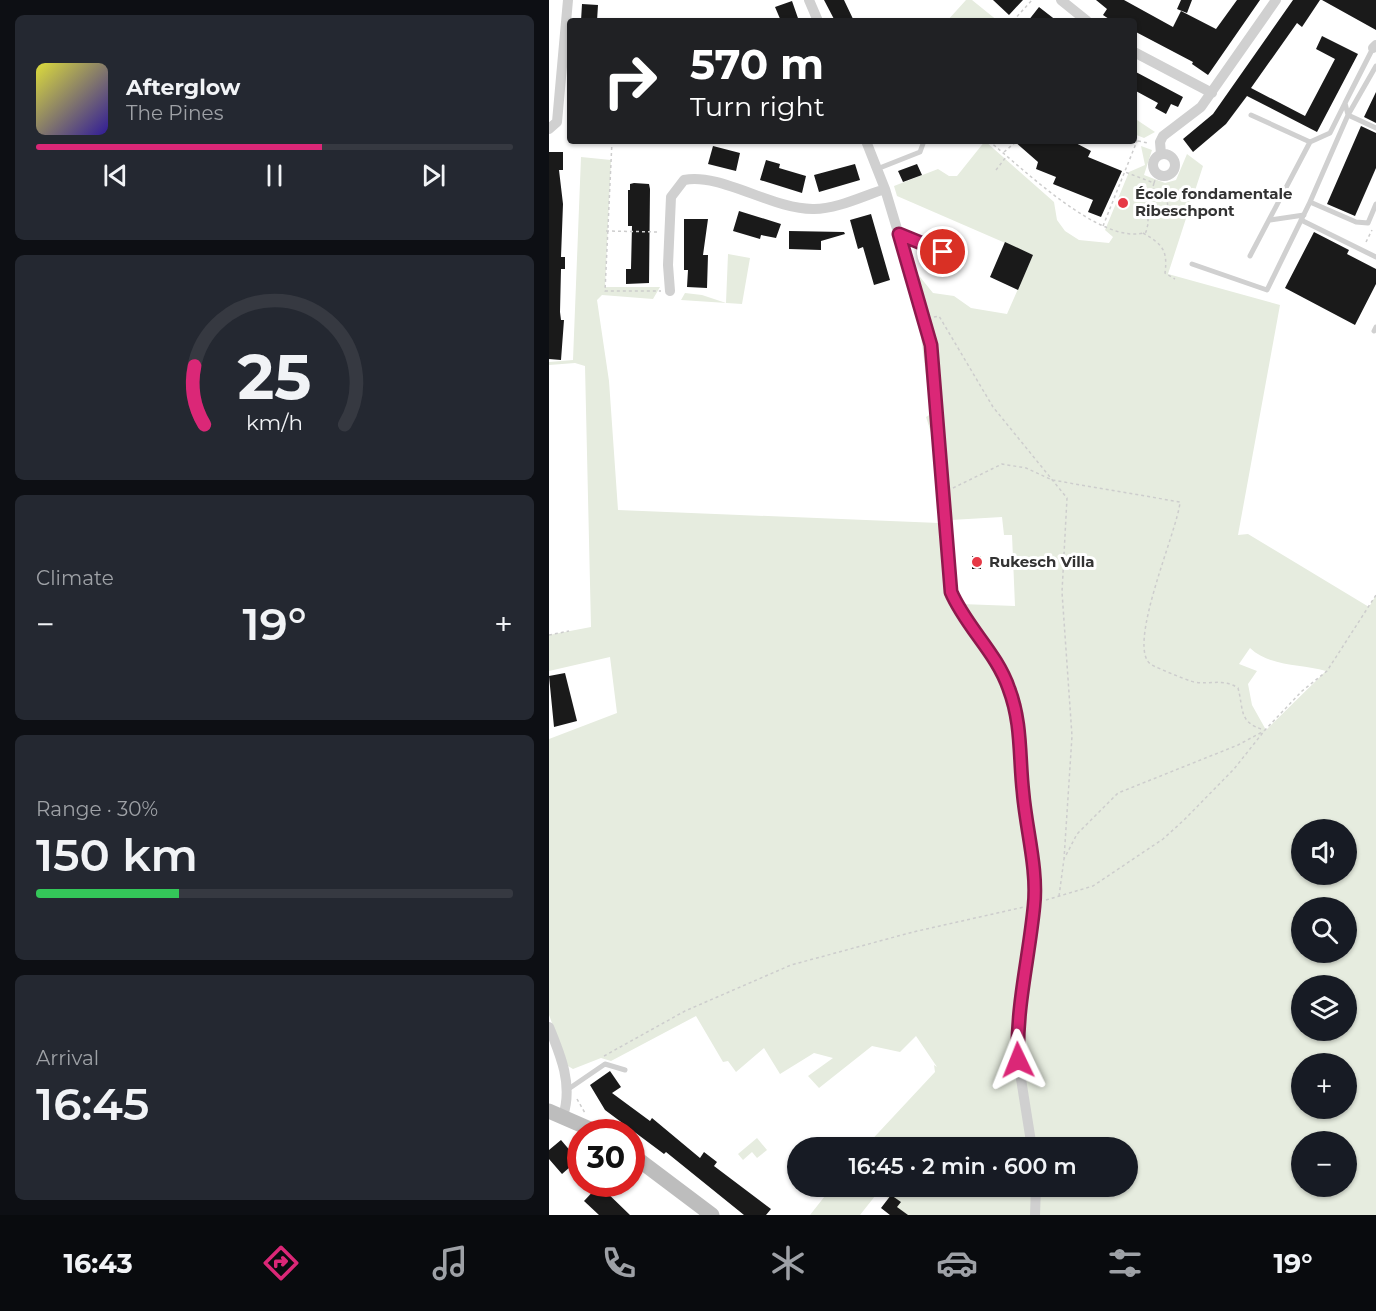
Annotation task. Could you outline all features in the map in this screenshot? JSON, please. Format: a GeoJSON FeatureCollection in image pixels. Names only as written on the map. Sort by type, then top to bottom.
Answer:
{"type":"FeatureCollection","features":[{"type":"Feature","properties":{"kind":"main road"},"geometry":{"type":"LineString","coordinates":[[645,1165],[712,1215]]}},
{"type":"Feature","properties":{"kind":"street"},"geometry":{"type":"LineString","coordinates":[[568,0],[568,18]]}},
{"type":"Feature","properties":{"kind":"street"},"geometry":{"type":"LineString","coordinates":[[809,0],[817,18]]}},
{"type":"Feature","properties":{"kind":"street"},"geometry":{"type":"LineString","coordinates":[[1061,0],[1083,18]]}},
{"type":"Feature","properties":{"kind":"street"},"geometry":{"type":"LineString","coordinates":[[1161,154],[1160,142],[1163,136],[1201,107],[1277,0]]}},
{"type":"Feature","properties":{"kind":"street"},"geometry":{"type":"LineString","coordinates":[[549,129],[557,122],[567,43]]}},
{"type":"Feature","properties":{"kind":"street"},"geometry":{"type":"LineString","coordinates":[[1137,54],[1212,93]]}},
{"type":"Feature","properties":{"kind":"street"},"geometry":{"type":"LineString","coordinates":[[867,144],[885,189],[931,345],[944,493],[947,568],[951,592],[963,617],[995,661],[1009,687],[1019,723],[1023,792],[1035,904],[1017,1028],[1018,1060],[1030,1137]]}},
{"type":"Feature","properties":{"kind":"street"},"geometry":{"type":"LineString","coordinates":[[1161,154],[1172,156],[1176,167],[1168,176],[1155,179],[1153,161],[1161,154]]}},
{"type":"Feature","properties":{"kind":"street"},"geometry":{"type":"LineString","coordinates":[[671,291],[671,197],[680,184],[701,178],[759,197],[814,209],[885,189]]}},
{"type":"Feature","properties":{"kind":"street"},"geometry":{"type":"LineString","coordinates":[[549,1027],[562,1063],[568,1100],[556,1113]]}},
{"type":"Feature","properties":{"kind":"street"},"geometry":{"type":"LineString","coordinates":[[1035,1215],[1036,1197]]}},
{"type":"Feature","properties":{"kind":"lane"},"geometry":{"type":"LineString","coordinates":[[1250,256],[1310,142],[1330,133],[1374,47]]}},
{"type":"Feature","properties":{"kind":"lane"},"geometry":{"type":"LineString","coordinates":[[1192,264],[1267,290],[1303,218],[1348,115],[1375,67],[1364,65]]}},
{"type":"Feature","properties":{"kind":"lane"},"geometry":{"type":"LineString","coordinates":[[1345,103],[1348,115]]}},
{"type":"Feature","properties":{"kind":"lane"},"geometry":{"type":"LineString","coordinates":[[1251,115],[1310,142]]}},
{"type":"Feature","properties":{"kind":"lane"},"geometry":{"type":"LineString","coordinates":[[1348,115],[1376,128]]}},
{"type":"Feature","properties":{"kind":"lane"},"geometry":{"type":"LineString","coordinates":[[877,169],[920,152],[923,144]]}},
{"type":"Feature","properties":{"kind":"lane"},"geometry":{"type":"LineString","coordinates":[[1310,202],[1356,222],[1368,223],[1376,204]]}},
{"type":"Feature","properties":{"kind":"lane"},"geometry":{"type":"LineString","coordinates":[[1270,220],[1303,218],[1376,257]]}},
{"type":"Feature","properties":{"kind":"lane"},"geometry":{"type":"LineString","coordinates":[[899,234],[943,252]]}},
{"type":"Feature","properties":{"kind":"lane"},"geometry":{"type":"LineString","coordinates":[[567,1090],[605,1064],[625,1070]]}},
{"type":"Feature","properties":{"kind":"path"},"geometry":{"type":"LineString","coordinates":[[1016,18],[1032,0]]}},
{"type":"Feature","properties":{"kind":"path"},"geometry":{"type":"LineString","coordinates":[[1137,141],[1160,142]]}},
{"type":"Feature","properties":{"kind":"path"},"geometry":{"type":"LineString","coordinates":[[612,144],[605,291],[671,291]]}},
{"type":"Feature","properties":{"kind":"path"},"geometry":{"type":"LineString","coordinates":[[992,144],[1057,197],[1103,227],[1124,235],[1143,233],[1161,243],[1166,250],[1165,273],[1175,279]]}},
{"type":"Feature","properties":{"kind":"path"},"geometry":{"type":"LineString","coordinates":[[1003,153],[1014,144]]}},
{"type":"Feature","properties":{"kind":"path"},"geometry":{"type":"LineString","coordinates":[[1103,227],[1135,144]]}},
{"type":"Feature","properties":{"kind":"path"},"geometry":{"type":"LineString","coordinates":[[996,170],[1007,156]]}},
{"type":"Feature","properties":{"kind":"path"},"geometry":{"type":"LineString","coordinates":[[1125,172],[1155,179],[1147,204],[1148,224],[1143,233]]}},
{"type":"Feature","properties":{"kind":"path"},"geometry":{"type":"LineString","coordinates":[[1152,189],[1166,193],[1168,207]]}},
{"type":"Feature","properties":{"kind":"path"},"geometry":{"type":"LineString","coordinates":[[1362,250],[1373,229],[1376,231]]}},
{"type":"Feature","properties":{"kind":"path"},"geometry":{"type":"LineString","coordinates":[[606,231],[670,232]]}},
{"type":"Feature","properties":{"kind":"path"},"geometry":{"type":"LineString","coordinates":[[939,316],[993,407],[1067,498],[1062,591],[1071,695],[1072,736],[1064,859],[1059,897]]}},
{"type":"Feature","properties":{"kind":"path"},"geometry":{"type":"LineString","coordinates":[[944,493],[1002,464],[1026,468],[1052,480],[1180,502],[1172,537],[1149,605],[1144,656],[1149,664],[1193,682],[1228,681],[1238,688],[1241,713],[1253,726],[1265,730]]}},
{"type":"Feature","properties":{"kind":"path"},"geometry":{"type":"LineString","coordinates":[[601,1058],[685,1011],[791,965],[913,932],[1035,904],[1093,886],[1163,839],[1234,769],[1265,730],[1327,670],[1376,595]]}},
{"type":"Feature","properties":{"kind":"path"},"geometry":{"type":"LineString","coordinates":[[549,635],[569,631]]}},
{"type":"Feature","properties":{"kind":"path"},"geometry":{"type":"LineString","coordinates":[[1064,859],[1077,834],[1118,793],[1238,745],[1265,730]]}},
{"type":"Feature","properties":{"kind":"shaded area"},"geometry":{"type":"Polygon","coordinates":[[[966,0],[972,0],[994,18],[950,18],[966,0]]]}},
{"type":"Feature","properties":{"kind":"shaded area"},"geometry":{"type":"Polygon","coordinates":[[[1137,120],[1155,132],[1144,138],[1137,135],[1137,120]]]}},
{"type":"Feature","properties":{"kind":"shaded area"},"geometry":{"type":"Polygon","coordinates":[[[983,144],[988,144],[1054,202],[1057,220],[1065,231],[1079,240],[1109,243],[1113,237],[1105,230],[1129,172],[1145,165],[1141,146],[1152,150],[1144,175],[1165,183],[1176,180],[1187,154],[1203,166],[1168,274],[1280,305],[1238,535],[1248,534],[1369,607],[1376,595],[1376,1215],[891,1215],[891,1197],[1138,1197],[1138,1137],[1031,1137],[1022,1074],[1019,1028],[1030,905],[1016,990],[1013,1034],[1028,1137],[874,1137],[935,1072],[934,1065],[937,1067],[916,1036],[900,1052],[872,1046],[819,1088],[808,1076],[833,1058],[814,1053],[780,1074],[764,1048],[736,1072],[728,1061],[723,1062],[696,1016],[611,1061],[601,1058],[573,1069],[568,1066],[549,1015],[549,739],[617,713],[610,657],[549,671],[549,635],[591,627],[585,366],[575,363],[549,365],[549,362],[573,360],[581,157],[611,160],[605,287],[660,287],[653,299],[602,295],[597,300],[609,381],[618,510],[939,523],[934,442],[926,417],[931,414],[912,267],[933,293],[954,296],[971,308],[1007,314],[1033,255],[897,196],[894,186],[938,169],[949,176],[957,176],[983,144]],[[1002,517],[951,520],[954,584],[961,604],[1015,606],[1012,535],[1004,535],[1002,517]],[[1250,648],[1239,664],[1257,671],[1248,684],[1252,705],[1266,730],[1326,671],[1276,662],[1250,648]]]}},
{"type":"Feature","properties":{"kind":"shaded area"},"geometry":{"type":"Polygon","coordinates":[[[728,254],[750,258],[742,304],[726,303],[728,254]]]}},
{"type":"Feature","properties":{"kind":"shaded area"},"geometry":{"type":"Polygon","coordinates":[[[685,293],[702,295],[726,303],[681,300],[685,293]]]}},
{"type":"Feature","properties":{"kind":"shaded area"},"geometry":{"type":"Polygon","coordinates":[[[757,1138],[767,1150],[757,1158],[752,1152],[743,1160],[738,1154],[757,1138]]]}},
{"type":"Feature","properties":{"kind":"shaded area"},"geometry":{"type":"Polygon","coordinates":[[[824,1197],[874,1197],[860,1215],[810,1215],[824,1197]]]}},
{"type":"Feature","properties":{"kind":"building"},"geometry":{"type":"Polygon","coordinates":[[[824,0],[844,0],[853,18],[833,18],[824,0]]]}},
{"type":"Feature","properties":{"kind":"building"},"geometry":{"type":"Polygon","coordinates":[[[993,0],[1023,0],[1009,15],[993,0]]]}},
{"type":"Feature","properties":{"kind":"building"},"geometry":{"type":"Polygon","coordinates":[[[1096,0],[1124,0],[1173,27],[1181,11],[1216,29],[1237,0],[1260,0],[1208,75],[1192,64],[1193,62],[1137,33],[1137,18],[1108,18],[1103,15],[1107,9],[1096,0]]]}},
{"type":"Feature","properties":{"kind":"building"},"geometry":{"type":"Polygon","coordinates":[[[1181,0],[1192,0],[1187,13],[1177,9],[1181,0]]]}},
{"type":"Feature","properties":{"kind":"building"},"geometry":{"type":"Polygon","coordinates":[[[1293,0],[1320,0],[1302,27],[1297,23],[1251,88],[1305,116],[1335,59],[1316,49],[1322,36],[1358,54],[1317,132],[1247,96],[1226,124],[1193,152],[1183,139],[1213,114],[1293,0]]]}},
{"type":"Feature","properties":{"kind":"building"},"geometry":{"type":"Polygon","coordinates":[[[1322,0],[1376,0],[1376,30],[1322,0]]]}},
{"type":"Feature","properties":{"kind":"building"},"geometry":{"type":"Polygon","coordinates":[[[792,1],[798,18],[780,18],[775,7],[792,1]]]}},
{"type":"Feature","properties":{"kind":"building"},"geometry":{"type":"Polygon","coordinates":[[[582,4],[598,5],[597,18],[581,18],[582,4]]]}},
{"type":"Feature","properties":{"kind":"building"},"geometry":{"type":"Polygon","coordinates":[[[1039,7],[1053,18],[1030,18],[1039,7]]]}},
{"type":"Feature","properties":{"kind":"building"},"geometry":{"type":"Polygon","coordinates":[[[1137,73],[1183,97],[1178,107],[1171,104],[1166,114],[1155,108],[1158,103],[1137,92],[1137,73]]]}},
{"type":"Feature","properties":{"kind":"building"},"geometry":{"type":"Polygon","coordinates":[[[1376,92],[1376,123],[1364,117],[1376,92]]]}},
{"type":"Feature","properties":{"kind":"building"},"geometry":{"type":"Polygon","coordinates":[[[1361,126],[1376,133],[1376,168],[1355,216],[1327,204],[1361,126]]]}},
{"type":"Feature","properties":{"kind":"building"},"geometry":{"type":"Polygon","coordinates":[[[1017,144],[1078,144],[1091,151],[1088,157],[1122,171],[1101,217],[1088,212],[1093,200],[1053,184],[1056,177],[1036,169],[1038,162],[1017,144]]]}},
{"type":"Feature","properties":{"kind":"building"},"geometry":{"type":"Polygon","coordinates":[[[713,146],[740,153],[736,171],[708,164],[713,146]]]}},
{"type":"Feature","properties":{"kind":"building"},"geometry":{"type":"Polygon","coordinates":[[[549,152],[563,152],[563,170],[559,170],[563,204],[561,257],[565,257],[565,269],[561,269],[560,312],[561,320],[564,320],[561,360],[549,359],[549,152]]]}},
{"type":"Feature","properties":{"kind":"building"},"geometry":{"type":"Polygon","coordinates":[[[766,160],[780,164],[779,168],[806,176],[802,193],[760,180],[766,160]]]}},
{"type":"Feature","properties":{"kind":"building"},"geometry":{"type":"Polygon","coordinates":[[[855,164],[860,180],[819,192],[814,175],[855,164]]]}},
{"type":"Feature","properties":{"kind":"building"},"geometry":{"type":"Polygon","coordinates":[[[917,164],[922,175],[903,182],[898,171],[917,164]]]}},
{"type":"Feature","properties":{"kind":"building"},"geometry":{"type":"Polygon","coordinates":[[[630,184],[649,184],[650,189],[649,283],[626,284],[626,269],[631,269],[632,226],[628,226],[628,190],[630,190],[630,184]]]}},
{"type":"Feature","properties":{"kind":"building"},"geometry":{"type":"Polygon","coordinates":[[[739,211],[781,224],[776,238],[761,235],[760,239],[733,231],[739,211]]]}},
{"type":"Feature","properties":{"kind":"building"},"geometry":{"type":"Polygon","coordinates":[[[871,214],[890,280],[874,285],[863,247],[858,249],[850,220],[871,214]]]}},
{"type":"Feature","properties":{"kind":"building"},"geometry":{"type":"Polygon","coordinates":[[[684,219],[708,219],[703,255],[708,255],[707,288],[687,287],[688,270],[684,270],[684,219]]]}},
{"type":"Feature","properties":{"kind":"building"},"geometry":{"type":"Polygon","coordinates":[[[789,231],[844,232],[845,234],[821,241],[821,250],[789,249],[789,231]]]}},
{"type":"Feature","properties":{"kind":"building"},"geometry":{"type":"Polygon","coordinates":[[[1314,232],[1349,250],[1347,254],[1376,269],[1376,284],[1355,325],[1285,288],[1314,232]]]}},
{"type":"Feature","properties":{"kind":"building"},"geometry":{"type":"Polygon","coordinates":[[[1005,242],[1033,255],[1018,290],[990,277],[1005,242]]]}},
{"type":"Feature","properties":{"kind":"building","name":"Rukesch Villa"},"geometry":{"type":"Polygon","coordinates":[[[972,556],[981,556],[981,569],[972,569],[972,556]]]}},
{"type":"Feature","properties":{"kind":"building"},"geometry":{"type":"Polygon","coordinates":[[[565,673],[577,721],[554,727],[549,676],[565,673]]]}},
{"type":"Feature","properties":{"kind":"building"},"geometry":{"type":"Polygon","coordinates":[[[610,1071],[621,1087],[612,1093],[650,1121],[652,1118],[700,1158],[704,1152],[717,1162],[714,1166],[771,1209],[766,1215],[744,1215],[666,1152],[664,1154],[645,1140],[645,1119],[617,1119],[605,1110],[590,1085],[610,1071]]]}},
{"type":"Feature","properties":{"kind":"building"},"geometry":{"type":"Polygon","coordinates":[[[561,1140],[567,1147],[567,1170],[562,1174],[549,1159],[549,1150],[561,1140]]]}},
{"type":"Feature","properties":{"kind":"building"},"geometry":{"type":"Polygon","coordinates":[[[588,1197],[611,1197],[630,1215],[599,1215],[584,1201],[588,1197]]]}},
{"type":"Feature","properties":{"kind":"building"},"geometry":{"type":"Polygon","coordinates":[[[889,1197],[894,1197],[901,1202],[897,1207],[908,1215],[890,1215],[881,1208],[889,1197]]]}},
{"type":"Feature","properties":{"kind":"place","name":"École fondamentale Ribeschpont"},"geometry":{"type":"Point","coordinates":[1123,203]}},
{"type":"Feature","properties":{"kind":"place","name":"Rukesch Villa"},"geometry":{"type":"Point","coordinates":[977,562]}},
{"type":"Feature","properties":{"kind":"route"},"geometry":{"type":"LineString","coordinates":[[943,252],[899,234],[931,345],[944,493],[947,568],[951,592],[963,617],[995,661],[1009,687],[1019,723],[1023,792],[1035,904],[1020,997],[1017,1028],[1018,1060]]}}]}
